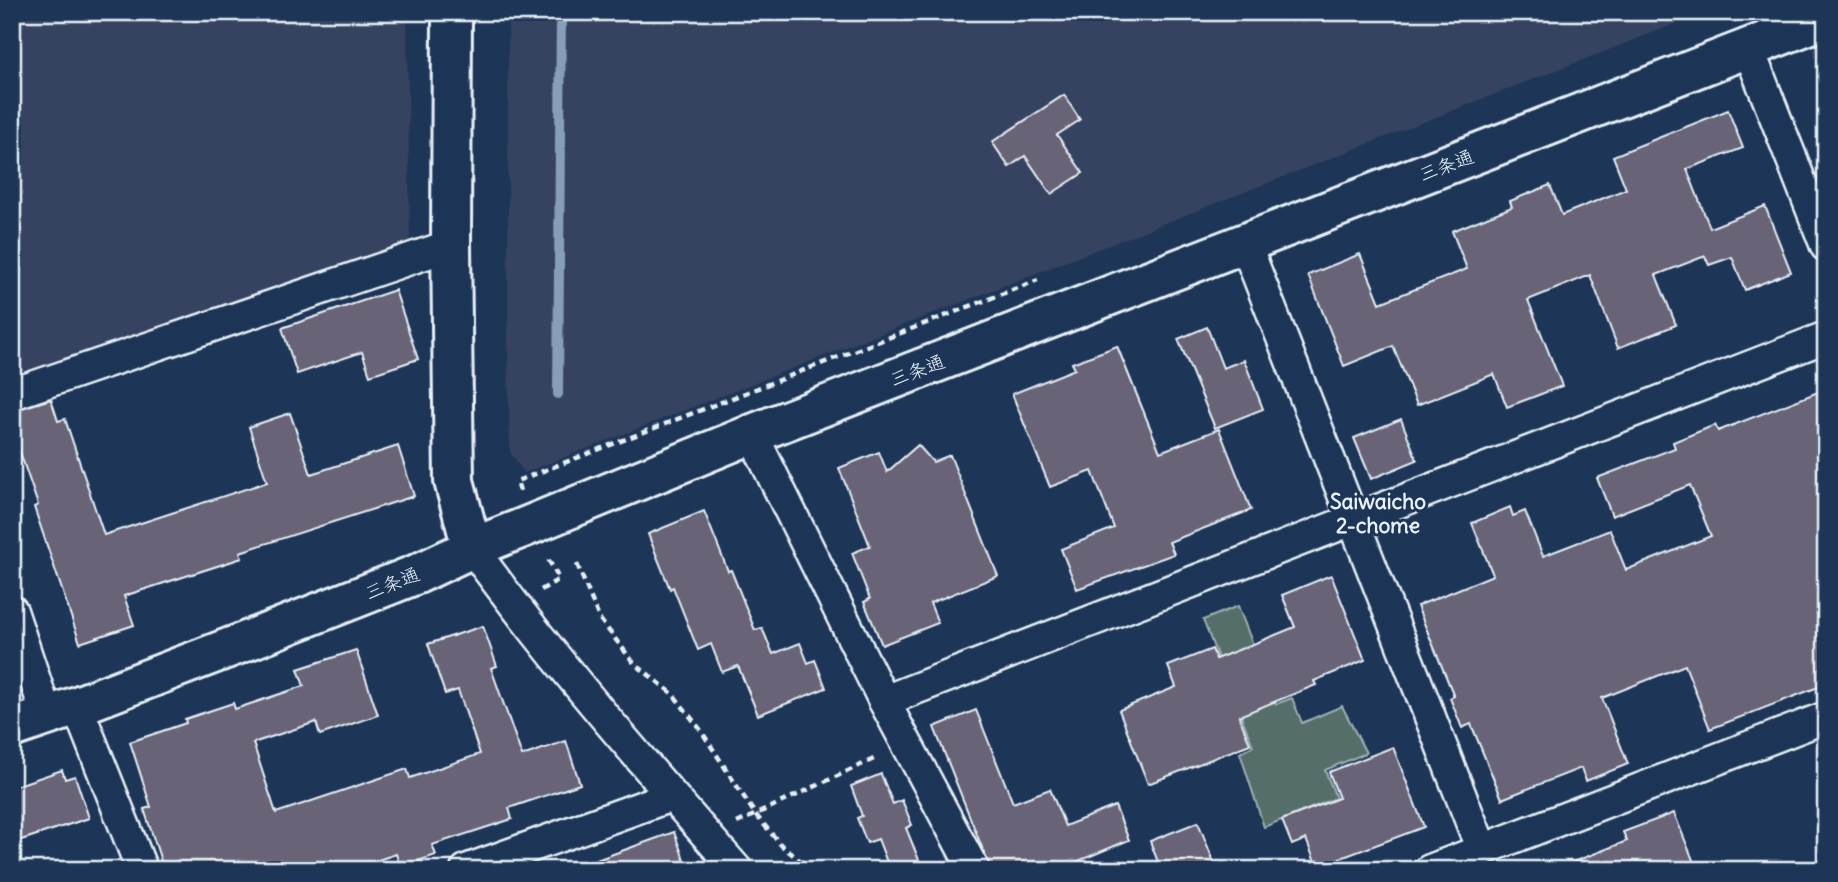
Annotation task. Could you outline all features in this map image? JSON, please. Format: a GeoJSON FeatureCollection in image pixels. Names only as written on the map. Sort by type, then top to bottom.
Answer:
{"type":"FeatureCollection","features":[{"type":"Feature","properties":{"kind":"street"},"geometry":{"type":"LineString","coordinates":[[452,12],[454,481],[472,548],[514,605],[671,796],[737,870]]}},
{"type":"Feature","properties":{"kind":"street","name":"三条通"},"geometry":{"type":"LineString","coordinates":[[46,717],[404,579],[472,548],[752,434],[1826,18]]}},
{"type":"Feature","properties":{"kind":"street"},"geometry":{"type":"LineString","coordinates":[[1748,48],[1826,246]]}},
{"type":"Feature","properties":{"kind":"street"},"geometry":{"type":"LineString","coordinates":[[1245,243],[1482,850]]}},
{"type":"Feature","properties":{"kind":"street"},"geometry":{"type":"LineString","coordinates":[[12,394],[451,245]]}},
{"type":"Feature","properties":{"kind":"street"},"geometry":{"type":"LineString","coordinates":[[884,701],[1826,337]]}},
{"type":"Feature","properties":{"kind":"street"},"geometry":{"type":"LineString","coordinates":[[752,434],[884,701],[974,870]]}},
{"type":"Feature","properties":{"kind":"street"},"geometry":{"type":"LineString","coordinates":[[12,611],[46,717],[142,870]]}},
{"type":"Feature","properties":{"kind":"street"},"geometry":{"type":"LineString","coordinates":[[1439,868],[1826,717]]}},
{"type":"Feature","properties":{"kind":"street"},"geometry":{"type":"LineString","coordinates":[[466,870],[671,796]]}},
{"type":"Feature","properties":{"kind":"path"},"geometry":{"type":"LineString","coordinates":[[577,564],[599,618],[634,663],[673,694],[700,729],[755,814],[782,846],[812,870]]}},
{"type":"Feature","properties":{"kind":"path"},"geometry":{"type":"LineString","coordinates":[[708,837],[907,744]]}},
{"type":"Feature","properties":{"kind":"shaded area"},"geometry":{"type":"Polygon","coordinates":[[[12,12],[407,12],[410,244],[12,375],[12,12]]]}},
{"type":"Feature","properties":{"kind":"shaded area"},"geometry":{"type":"Polygon","coordinates":[[[508,12],[1706,12],[524,473],[510,452],[508,12]]]}},
{"type":"Feature","properties":{"kind":"green space"},"geometry":{"type":"Polygon","coordinates":[[[1238,606],[1276,704],[1292,698],[1302,723],[1342,706],[1366,753],[1325,770],[1336,798],[1264,827],[1240,753],[1253,746],[1203,620],[1238,606]]]}},
{"type":"Feature","properties":{"kind":"building"},"geometry":{"type":"Polygon","coordinates":[[[1064,95],[1080,120],[1057,135],[1083,173],[1051,194],[1025,156],[1009,167],[992,142],[1064,95]]]}},
{"type":"Feature","properties":{"kind":"building"},"geometry":{"type":"Polygon","coordinates":[[[1728,110],[1743,148],[1687,169],[1710,228],[1765,206],[1791,272],[1745,290],[1732,257],[1709,265],[1705,256],[1656,275],[1676,325],[1618,348],[1590,275],[1528,300],[1562,386],[1507,407],[1494,374],[1417,405],[1393,346],[1344,366],[1308,275],[1360,254],[1380,303],[1467,269],[1452,231],[1512,207],[1510,201],[1550,185],[1562,215],[1626,189],[1613,156],[1728,110]]]}},
{"type":"Feature","properties":{"kind":"building"},"geometry":{"type":"Polygon","coordinates":[[[395,290],[418,359],[370,375],[362,352],[297,374],[282,328],[395,290]]]}},
{"type":"Feature","properties":{"kind":"building"},"geometry":{"type":"Polygon","coordinates":[[[1207,327],[1223,368],[1244,360],[1263,409],[1215,428],[1178,339],[1207,327]]]}},
{"type":"Feature","properties":{"kind":"building"},"geometry":{"type":"Polygon","coordinates":[[[1117,346],[1160,452],[1219,429],[1251,510],[1169,542],[1174,554],[1077,589],[1061,549],[1114,528],[1092,471],[1050,487],[1012,394],[1075,369],[1072,363],[1117,346]]]}},
{"type":"Feature","properties":{"kind":"building"},"geometry":{"type":"Polygon","coordinates":[[[1826,389],[1826,684],[1710,729],[1685,665],[1602,698],[1628,764],[1586,781],[1581,768],[1502,799],[1471,724],[1462,728],[1450,698],[1454,696],[1417,606],[1493,575],[1472,523],[1510,507],[1513,516],[1525,511],[1543,556],[1610,530],[1626,570],[1711,536],[1690,485],[1612,516],[1597,478],[1675,448],[1673,442],[1715,425],[1718,431],[1826,389]]]}},
{"type":"Feature","properties":{"kind":"building"},"geometry":{"type":"Polygon","coordinates":[[[51,399],[58,421],[65,419],[104,535],[267,482],[249,427],[290,413],[311,474],[398,446],[414,496],[240,552],[242,558],[124,596],[134,625],[80,643],[34,507],[38,505],[12,429],[12,411],[51,399]]]}},
{"type":"Feature","properties":{"kind":"building"},"geometry":{"type":"Polygon","coordinates":[[[1401,419],[1417,460],[1371,479],[1354,438],[1401,419]]]}},
{"type":"Feature","properties":{"kind":"building"},"geometry":{"type":"Polygon","coordinates":[[[918,445],[933,462],[950,455],[998,576],[930,603],[938,623],[882,645],[864,602],[870,599],[852,553],[870,546],[839,468],[879,452],[887,472],[918,445]]]}},
{"type":"Feature","properties":{"kind":"building"},"geometry":{"type":"Polygon","coordinates":[[[704,511],[755,630],[762,628],[773,654],[800,643],[808,663],[815,660],[826,688],[758,715],[738,666],[722,672],[711,644],[698,650],[648,534],[704,511]]]}},
{"type":"Feature","properties":{"kind":"building"},"geometry":{"type":"Polygon","coordinates":[[[1331,575],[1365,660],[1314,681],[1316,685],[1239,716],[1250,744],[1148,784],[1119,710],[1176,687],[1168,666],[1212,649],[1216,659],[1295,627],[1282,595],[1331,575]]]}},
{"type":"Feature","properties":{"kind":"building"},"geometry":{"type":"Polygon","coordinates":[[[483,626],[497,666],[491,668],[522,756],[566,741],[580,784],[509,808],[512,819],[432,845],[436,855],[400,867],[396,854],[348,870],[164,870],[144,809],[151,807],[130,742],[233,703],[235,709],[304,686],[298,669],[356,650],[378,715],[320,735],[316,722],[253,743],[276,813],[407,769],[410,778],[480,754],[458,690],[445,694],[428,644],[483,626]]]}},
{"type":"Feature","properties":{"kind":"building"},"geometry":{"type":"Polygon","coordinates":[[[976,710],[1013,803],[1050,789],[1065,826],[1115,806],[1129,840],[1057,870],[991,870],[934,727],[976,710]]]}},
{"type":"Feature","properties":{"kind":"building"},"geometry":{"type":"Polygon","coordinates":[[[1393,747],[1424,827],[1317,867],[1306,839],[1292,845],[1282,820],[1339,798],[1329,772],[1393,747]]]}},
{"type":"Feature","properties":{"kind":"building"},"geometry":{"type":"Polygon","coordinates":[[[62,770],[65,779],[75,776],[89,818],[12,843],[12,787],[62,770]]]}},
{"type":"Feature","properties":{"kind":"building"},"geometry":{"type":"Polygon","coordinates":[[[881,774],[893,804],[902,800],[912,825],[906,828],[923,870],[890,870],[878,839],[867,843],[857,818],[862,816],[851,786],[881,774]]]}},
{"type":"Feature","properties":{"kind":"building"},"geometry":{"type":"Polygon","coordinates":[[[1674,813],[1697,870],[1558,870],[1627,841],[1623,832],[1674,813]]]}},
{"type":"Feature","properties":{"kind":"building"},"geometry":{"type":"Polygon","coordinates":[[[1198,822],[1217,870],[1161,870],[1150,841],[1198,822]]]}},
{"type":"Feature","properties":{"kind":"building"},"geometry":{"type":"Polygon","coordinates":[[[674,832],[688,870],[581,870],[580,866],[674,832]]]}},
{"type":"Feature","properties":{"kind":"waterway"},"geometry":{"type":"LineString","coordinates":[[558,394],[561,12]]}},
{"type":"Feature","properties":{"kind":"district","name":"Saiwaicho 2-chome"},"geometry":{"type":"Point","coordinates":[1378,513]}}]}
